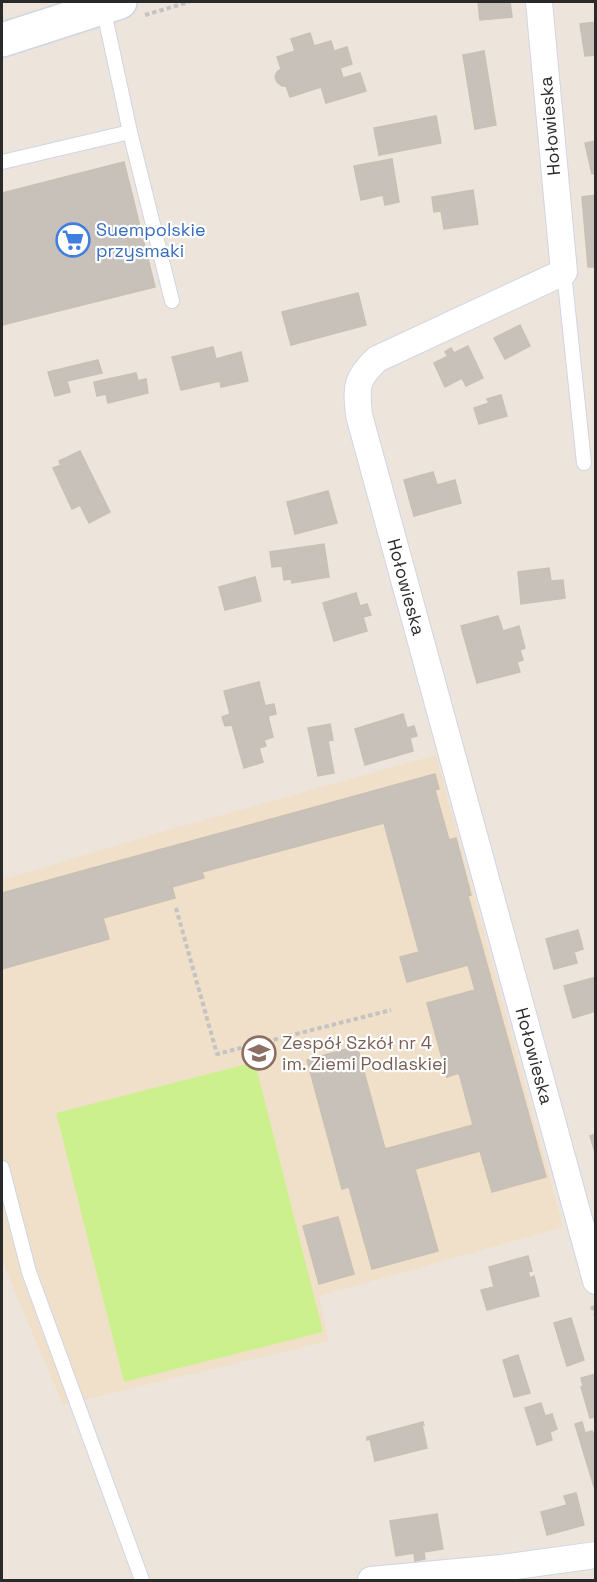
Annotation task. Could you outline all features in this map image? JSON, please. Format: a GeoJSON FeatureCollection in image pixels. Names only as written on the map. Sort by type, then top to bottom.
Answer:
{"type":"FeatureCollection","features":[{"type":"Feature","properties":{"kind":"main road"},"geometry":{"type":"LineString","coordinates":[[2,40],[112,4]]}},
{"type":"Feature","properties":{"kind":"street","name":"Hołowieska"},"geometry":{"type":"LineString","coordinates":[[539,2],[564,272],[377,359],[361,374],[357,393],[358,414],[593,1289]]}},
{"type":"Feature","properties":{"kind":"street"},"geometry":{"type":"LineString","coordinates":[[371,1581],[501,1569],[596,1555]]}},
{"type":"Feature","properties":{"kind":"lane"},"geometry":{"type":"LineString","coordinates":[[112,4],[130,132],[172,302]]}},
{"type":"Feature","properties":{"kind":"lane"},"geometry":{"type":"LineString","coordinates":[[2,162],[130,132]]}},
{"type":"Feature","properties":{"kind":"lane"},"geometry":{"type":"LineString","coordinates":[[564,272],[584,463]]}},
{"type":"Feature","properties":{"kind":"lane"},"geometry":{"type":"LineString","coordinates":[[2,1168],[28,1272],[142,1581]]}},
{"type":"Feature","properties":{"kind":"path"},"geometry":{"type":"LineString","coordinates":[[176,908],[217,1054],[391,1010]]}},
{"type":"Feature","properties":{"kind":"path"},"geometry":{"type":"LineString","coordinates":[[593,1289],[596,1316]]}},
{"type":"Feature","properties":{"kind":"shaded area","name":"Zespół Szkół nr 4 im. Ziemi Podlaskiej"},"geometry":{"type":"Polygon","coordinates":[[[436,755],[563,1227],[319,1296],[329,1341],[63,1405],[2,1261],[2,880],[161,832],[436,755]]]}},
{"type":"Feature","properties":{"kind":"green space"},"geometry":{"type":"Polygon","coordinates":[[[255,1062],[323,1332],[124,1382],[56,1113],[255,1062]]]}},
{"type":"Feature","properties":{"kind":"building"},"geometry":{"type":"Polygon","coordinates":[[[478,2],[510,2],[512,17],[480,20],[478,2]]]}},
{"type":"Feature","properties":{"kind":"building"},"geometry":{"type":"Polygon","coordinates":[[[596,22],[596,55],[585,56],[580,24],[596,22]]]}},
{"type":"Feature","properties":{"kind":"building"},"geometry":{"type":"Polygon","coordinates":[[[310,33],[314,46],[331,41],[334,51],[347,47],[352,64],[340,68],[343,78],[360,73],[366,91],[326,103],[321,87],[290,97],[286,86],[277,82],[275,77],[281,69],[277,57],[295,51],[291,39],[310,33]]]}},
{"type":"Feature","properties":{"kind":"building"},"geometry":{"type":"Polygon","coordinates":[[[484,51],[496,125],[475,129],[463,55],[484,51]]]}},
{"type":"Feature","properties":{"kind":"building"},"geometry":{"type":"Polygon","coordinates":[[[436,116],[441,143],[379,155],[374,128],[436,116]]]}},
{"type":"Feature","properties":{"kind":"building"},"geometry":{"type":"Polygon","coordinates":[[[596,141],[596,173],[592,174],[585,143],[596,141]]]}},
{"type":"Feature","properties":{"kind":"building"},"geometry":{"type":"Polygon","coordinates":[[[392,159],[399,202],[385,205],[383,195],[361,200],[354,166],[392,159]]]}},
{"type":"Feature","properties":{"kind":"building","name":"Suempolskie przysmaki"},"geometry":{"type":"Polygon","coordinates":[[[124,162],[155,287],[2,325],[2,193],[124,162]]]}},
{"type":"Feature","properties":{"kind":"building"},"geometry":{"type":"Polygon","coordinates":[[[473,190],[478,224],[444,229],[441,211],[434,212],[432,197],[473,190]]]}},
{"type":"Feature","properties":{"kind":"building"},"geometry":{"type":"Polygon","coordinates":[[[596,195],[596,267],[588,267],[582,197],[596,195]]]}},
{"type":"Feature","properties":{"kind":"building"},"geometry":{"type":"Polygon","coordinates":[[[358,293],[366,325],[291,345],[282,312],[358,293]]]}},
{"type":"Feature","properties":{"kind":"building"},"geometry":{"type":"Polygon","coordinates":[[[520,325],[530,346],[505,359],[494,338],[520,325]]]}},
{"type":"Feature","properties":{"kind":"building"},"geometry":{"type":"Polygon","coordinates":[[[468,346],[483,378],[466,386],[462,378],[445,387],[434,363],[448,356],[445,352],[451,348],[454,353],[468,346]]]}},
{"type":"Feature","properties":{"kind":"building"},"geometry":{"type":"Polygon","coordinates":[[[213,347],[216,359],[241,352],[248,381],[221,387],[220,381],[181,390],[172,357],[213,347]]]}},
{"type":"Feature","properties":{"kind":"building"},"geometry":{"type":"Polygon","coordinates":[[[98,360],[102,373],[67,381],[70,392],[55,396],[48,372],[98,360]]]}},
{"type":"Feature","properties":{"kind":"building"},"geometry":{"type":"Polygon","coordinates":[[[136,373],[138,381],[146,379],[148,393],[108,403],[106,394],[97,396],[94,382],[136,373]]]}},
{"type":"Feature","properties":{"kind":"building"},"geometry":{"type":"Polygon","coordinates":[[[501,395],[507,416],[479,424],[474,408],[489,403],[487,399],[501,395]]]}},
{"type":"Feature","properties":{"kind":"building"},"geometry":{"type":"Polygon","coordinates":[[[80,451],[110,512],[89,523],[80,505],[72,509],[53,468],[61,465],[59,461],[80,451]]]}},
{"type":"Feature","properties":{"kind":"building"},"geometry":{"type":"Polygon","coordinates":[[[433,472],[437,485],[455,480],[461,503],[414,516],[404,480],[433,472]]]}},
{"type":"Feature","properties":{"kind":"building"},"geometry":{"type":"Polygon","coordinates":[[[328,491],[337,523],[295,534],[287,502],[328,491]]]}},
{"type":"Feature","properties":{"kind":"building"},"geometry":{"type":"Polygon","coordinates":[[[324,544],[329,577],[292,583],[291,579],[284,580],[282,566],[272,567],[270,552],[324,544]]]}},
{"type":"Feature","properties":{"kind":"building"},"geometry":{"type":"Polygon","coordinates":[[[549,568],[551,581],[563,580],[565,598],[521,604],[518,572],[549,568]]]}},
{"type":"Feature","properties":{"kind":"building"},"geometry":{"type":"Polygon","coordinates":[[[255,577],[261,601],[225,610],[219,587],[255,577]]]}},
{"type":"Feature","properties":{"kind":"building"},"geometry":{"type":"Polygon","coordinates":[[[356,593],[360,606],[367,604],[371,615],[363,617],[367,631],[334,641],[323,603],[356,593]]]}},
{"type":"Feature","properties":{"kind":"building"},"geometry":{"type":"Polygon","coordinates":[[[498,616],[503,631],[519,626],[525,648],[520,650],[523,660],[517,662],[520,672],[477,683],[461,626],[498,616]]]}},
{"type":"Feature","properties":{"kind":"building"},"geometry":{"type":"Polygon","coordinates":[[[259,682],[265,706],[274,704],[276,714],[268,716],[273,737],[264,740],[266,746],[259,748],[263,762],[244,768],[232,725],[225,726],[222,717],[230,714],[224,691],[259,682]]]}},
{"type":"Feature","properties":{"kind":"building"},"geometry":{"type":"Polygon","coordinates":[[[403,714],[407,728],[414,726],[417,736],[410,738],[413,751],[365,765],[355,729],[403,714]]]}},
{"type":"Feature","properties":{"kind":"building"},"geometry":{"type":"Polygon","coordinates":[[[330,724],[333,740],[328,741],[334,773],[318,776],[308,728],[330,724]]]}},
{"type":"Feature","properties":{"kind":"building"},"geometry":{"type":"Polygon","coordinates":[[[435,774],[439,789],[435,790],[449,840],[456,838],[471,895],[468,896],[546,1177],[492,1192],[480,1151],[415,1169],[438,1251],[372,1269],[349,1187],[342,1189],[307,1060],[357,1046],[385,1149],[473,1125],[459,1073],[447,1077],[427,1003],[475,990],[468,965],[407,982],[400,957],[419,952],[384,823],[202,872],[204,878],[172,887],[162,849],[435,774]]]}},
{"type":"Feature","properties":{"kind":"building"},"geometry":{"type":"Polygon","coordinates":[[[162,849],[175,898],[103,918],[89,869],[162,849]]]}},
{"type":"Feature","properties":{"kind":"building"},"geometry":{"type":"Polygon","coordinates":[[[89,869],[109,939],[2,969],[2,893],[89,869]]]}},
{"type":"Feature","properties":{"kind":"building"},"geometry":{"type":"Polygon","coordinates":[[[578,930],[583,949],[574,952],[577,963],[554,969],[546,939],[578,930]]]}},
{"type":"Feature","properties":{"kind":"building"},"geometry":{"type":"Polygon","coordinates":[[[596,977],[596,1011],[573,1018],[564,986],[596,977]]]}},
{"type":"Feature","properties":{"kind":"building"},"geometry":{"type":"Polygon","coordinates":[[[596,1134],[596,1156],[590,1136],[596,1134]]]}},
{"type":"Feature","properties":{"kind":"building"},"geometry":{"type":"Polygon","coordinates":[[[338,1217],[354,1274],[319,1284],[303,1226],[338,1217]]]}},
{"type":"Feature","properties":{"kind":"building"},"geometry":{"type":"Polygon","coordinates":[[[528,1256],[532,1271],[528,1272],[530,1278],[534,1276],[539,1296],[487,1310],[481,1290],[494,1287],[489,1267],[528,1256]]]}},
{"type":"Feature","properties":{"kind":"building"},"geometry":{"type":"Polygon","coordinates":[[[571,1318],[584,1360],[567,1366],[554,1323],[571,1318]]]}},
{"type":"Feature","properties":{"kind":"building"},"geometry":{"type":"Polygon","coordinates":[[[518,1355],[530,1393],[514,1397],[503,1360],[518,1355]]]}},
{"type":"Feature","properties":{"kind":"building"},"geometry":{"type":"Polygon","coordinates":[[[596,1374],[596,1417],[590,1418],[581,1387],[583,1386],[581,1378],[596,1374]]]}},
{"type":"Feature","properties":{"kind":"building"},"geometry":{"type":"Polygon","coordinates":[[[541,1403],[545,1416],[552,1414],[557,1429],[550,1432],[552,1440],[537,1445],[525,1408],[541,1403]]]}},
{"type":"Feature","properties":{"kind":"building"},"geometry":{"type":"Polygon","coordinates":[[[423,1422],[427,1448],[375,1461],[370,1439],[367,1440],[367,1437],[423,1422]]]}},
{"type":"Feature","properties":{"kind":"building"},"geometry":{"type":"Polygon","coordinates":[[[582,1422],[585,1433],[592,1431],[596,1440],[595,1490],[575,1424],[582,1422]]]}},
{"type":"Feature","properties":{"kind":"building"},"geometry":{"type":"Polygon","coordinates":[[[576,1493],[584,1525],[547,1535],[541,1512],[567,1505],[564,1496],[576,1493]]]}},
{"type":"Feature","properties":{"kind":"building"},"geometry":{"type":"Polygon","coordinates":[[[437,1514],[443,1549],[424,1552],[425,1559],[415,1561],[414,1553],[396,1556],[390,1521],[437,1514]]]}},
{"type":"Feature","properties":{"kind":"place","name":"Suempolskie przysmaki"},"geometry":{"type":"Point","coordinates":[73,240]}},
{"type":"Feature","properties":{"kind":"place","name":"Zespół Szkół nr 4 im. Ziemi Podlaskiej"},"geometry":{"type":"Point","coordinates":[259,1053]}}]}
